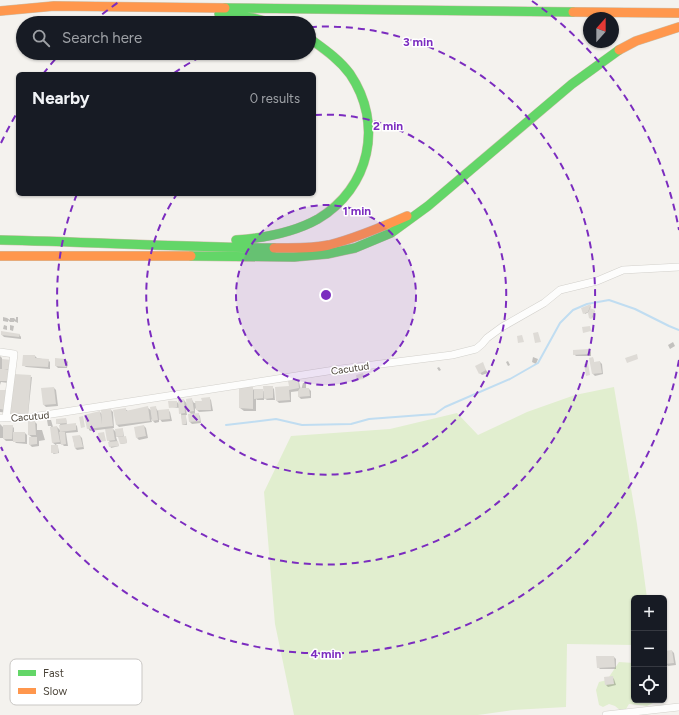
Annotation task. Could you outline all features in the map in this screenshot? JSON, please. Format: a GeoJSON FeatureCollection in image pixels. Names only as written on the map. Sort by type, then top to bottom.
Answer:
{"type":"FeatureCollection","features":[{"type":"Feature","properties":{"kind":"highway"},"geometry":{"type":"LineString","coordinates":[[0,10],[54,6],[95,6],[679,13]]}},
{"type":"Feature","properties":{"kind":"highway"},"geometry":{"type":"LineString","coordinates":[[95,6],[105,11],[232,16]]}},
{"type":"Feature","properties":{"kind":"highway"},"geometry":{"type":"LineString","coordinates":[[0,256],[106,255],[276,257],[313,256],[355,248],[381,238],[401,227],[592,68],[614,53],[636,41],[679,27]]}},
{"type":"Feature","properties":{"kind":"highway"},"geometry":{"type":"LineString","coordinates":[[147,244],[243,240],[278,234],[303,225],[321,216],[334,206],[351,188],[361,172],[368,148],[369,126],[367,109],[361,91],[347,69],[330,52],[316,43]]}},
{"type":"Feature","properties":{"kind":"highway"},"geometry":{"type":"LineString","coordinates":[[0,240],[283,248],[328,245],[367,234],[428,206]]}},
{"type":"Feature","properties":{"kind":"street","name":"Cacutud"},"geometry":{"type":"LineString","coordinates":[[3,418],[32,417],[341,369],[452,355],[476,350],[486,338],[512,320],[544,303],[560,290],[597,281],[622,270],[679,267]]}},
{"type":"Feature","properties":{"kind":"street"},"geometry":{"type":"LineString","coordinates":[[0,352],[14,354],[3,418]]}},
{"type":"Feature","properties":{"kind":"street"},"geometry":{"type":"LineString","coordinates":[[606,715],[679,707]]}},
{"type":"Feature","properties":{"kind":"green space"},"geometry":{"type":"Polygon","coordinates":[[[614,387],[637,524],[647,595],[631,595],[631,645],[567,644],[566,707],[513,710],[478,715],[294,715],[275,624],[264,492],[291,436],[390,429],[457,413],[478,435],[527,412],[575,395],[614,387]]]}},
{"type":"Feature","properties":{"kind":"green space"},"geometry":{"type":"Polygon","coordinates":[[[619,662],[631,663],[631,703],[653,703],[647,706],[629,704],[626,709],[621,711],[615,706],[609,704],[603,707],[599,705],[596,690],[599,682],[607,680],[619,662]]]}},
{"type":"Feature","properties":{"kind":"building"},"geometry":{"type":"Polygon","coordinates":[[[591,304],[588,312],[583,314],[581,308],[591,304]]]}},
{"type":"Feature","properties":{"kind":"building"},"geometry":{"type":"Polygon","coordinates":[[[590,308],[595,310],[591,319],[589,318],[588,313],[590,308]]]}},
{"type":"Feature","properties":{"kind":"building"},"geometry":{"type":"Polygon","coordinates":[[[590,326],[591,331],[583,333],[582,327],[590,326]]]}},
{"type":"Feature","properties":{"kind":"building"},"geometry":{"type":"Polygon","coordinates":[[[1,331],[20,334],[19,337],[1,335],[1,331]]]}},
{"type":"Feature","properties":{"kind":"building"},"geometry":{"type":"Polygon","coordinates":[[[538,332],[541,342],[535,343],[533,333],[538,332]]]}},
{"type":"Feature","properties":{"kind":"building"},"geometry":{"type":"Polygon","coordinates":[[[522,335],[524,342],[518,343],[517,336],[522,335]]]}},
{"type":"Feature","properties":{"kind":"building"},"geometry":{"type":"Polygon","coordinates":[[[589,349],[589,354],[573,355],[573,350],[589,349]]]}},
{"type":"Feature","properties":{"kind":"building"},"geometry":{"type":"Polygon","coordinates":[[[637,354],[638,359],[627,363],[625,358],[637,354]]]}},
{"type":"Feature","properties":{"kind":"building"},"geometry":{"type":"Polygon","coordinates":[[[23,355],[35,355],[35,358],[49,359],[48,367],[22,366],[23,355]]]}},
{"type":"Feature","properties":{"kind":"building"},"geometry":{"type":"Polygon","coordinates":[[[593,357],[594,362],[600,361],[602,373],[592,374],[589,358],[593,357]]]}},
{"type":"Feature","properties":{"kind":"building"},"geometry":{"type":"Polygon","coordinates":[[[55,358],[66,359],[66,367],[55,366],[55,358]]]}},
{"type":"Feature","properties":{"kind":"building"},"geometry":{"type":"Polygon","coordinates":[[[2,359],[12,360],[12,369],[4,369],[10,370],[9,381],[0,381],[2,359]]]}},
{"type":"Feature","properties":{"kind":"building"},"geometry":{"type":"Polygon","coordinates":[[[483,362],[486,370],[479,374],[475,366],[483,362]]]}},
{"type":"Feature","properties":{"kind":"building"},"geometry":{"type":"Polygon","coordinates":[[[588,363],[590,375],[586,376],[584,364],[588,363]]]}},
{"type":"Feature","properties":{"kind":"building"},"geometry":{"type":"Polygon","coordinates":[[[363,373],[364,379],[357,380],[356,375],[363,373]]]}},
{"type":"Feature","properties":{"kind":"building"},"geometry":{"type":"Polygon","coordinates":[[[14,374],[31,375],[28,415],[10,413],[14,374]]]}},
{"type":"Feature","properties":{"kind":"building"},"geometry":{"type":"Polygon","coordinates":[[[298,379],[299,388],[289,390],[290,400],[276,401],[275,387],[289,386],[288,381],[298,379]]]}},
{"type":"Feature","properties":{"kind":"building"},"geometry":{"type":"Polygon","coordinates":[[[263,386],[273,386],[273,398],[264,399],[263,386]]]}},
{"type":"Feature","properties":{"kind":"building"},"geometry":{"type":"Polygon","coordinates":[[[54,387],[56,404],[43,405],[41,388],[54,387]]]}},
{"type":"Feature","properties":{"kind":"building"},"geometry":{"type":"Polygon","coordinates":[[[239,387],[253,387],[253,409],[239,408],[239,387]]]}},
{"type":"Feature","properties":{"kind":"building"},"geometry":{"type":"Polygon","coordinates":[[[300,388],[309,388],[310,396],[298,397],[298,391],[300,388]]]}},
{"type":"Feature","properties":{"kind":"building"},"geometry":{"type":"Polygon","coordinates":[[[254,389],[263,389],[263,398],[254,399],[254,389]]]}},
{"type":"Feature","properties":{"kind":"building"},"geometry":{"type":"Polygon","coordinates":[[[0,390],[8,390],[6,410],[0,409],[0,390]]]}},
{"type":"Feature","properties":{"kind":"building"},"geometry":{"type":"Polygon","coordinates":[[[210,397],[211,410],[196,410],[195,401],[202,401],[201,398],[210,397]]]}},
{"type":"Feature","properties":{"kind":"building"},"geometry":{"type":"Polygon","coordinates":[[[192,398],[194,411],[187,412],[186,399],[192,398]]]}},
{"type":"Feature","properties":{"kind":"building"},"geometry":{"type":"Polygon","coordinates":[[[184,399],[185,413],[179,414],[178,400],[184,399]]]}},
{"type":"Feature","properties":{"kind":"building"},"geometry":{"type":"Polygon","coordinates":[[[168,401],[177,401],[177,407],[169,408],[168,401]]]}},
{"type":"Feature","properties":{"kind":"building"},"geometry":{"type":"Polygon","coordinates":[[[148,406],[150,421],[116,425],[113,410],[126,408],[126,411],[148,406]]]}},
{"type":"Feature","properties":{"kind":"building"},"geometry":{"type":"Polygon","coordinates":[[[156,406],[158,420],[152,421],[150,407],[156,406]]]}},
{"type":"Feature","properties":{"kind":"building"},"geometry":{"type":"Polygon","coordinates":[[[111,409],[113,426],[87,429],[84,415],[100,411],[102,424],[101,410],[111,409]]]}},
{"type":"Feature","properties":{"kind":"building"},"geometry":{"type":"Polygon","coordinates":[[[169,409],[170,419],[159,420],[158,410],[169,409]]]}},
{"type":"Feature","properties":{"kind":"building"},"geometry":{"type":"Polygon","coordinates":[[[199,413],[200,421],[189,422],[188,414],[199,413]]]}},
{"type":"Feature","properties":{"kind":"building"},"geometry":{"type":"Polygon","coordinates":[[[181,415],[186,415],[186,424],[182,425],[181,415]]]}},
{"type":"Feature","properties":{"kind":"building"},"geometry":{"type":"Polygon","coordinates":[[[83,416],[85,427],[81,428],[79,417],[83,416]]]}},
{"type":"Feature","properties":{"kind":"building"},"geometry":{"type":"Polygon","coordinates":[[[66,418],[67,423],[56,424],[56,419],[66,418]]]}},
{"type":"Feature","properties":{"kind":"building"},"geometry":{"type":"Polygon","coordinates":[[[28,421],[35,421],[36,435],[28,435],[28,421]]]}},
{"type":"Feature","properties":{"kind":"building"},"geometry":{"type":"Polygon","coordinates":[[[76,423],[76,430],[60,432],[59,425],[76,423]]]}},
{"type":"Feature","properties":{"kind":"building"},"geometry":{"type":"Polygon","coordinates":[[[3,425],[13,425],[12,439],[3,439],[3,425]]]}},
{"type":"Feature","properties":{"kind":"building"},"geometry":{"type":"Polygon","coordinates":[[[144,425],[146,436],[136,438],[134,427],[144,425]]]}},
{"type":"Feature","properties":{"kind":"building"},"geometry":{"type":"Polygon","coordinates":[[[57,426],[60,442],[52,443],[50,427],[57,426]]]}},
{"type":"Feature","properties":{"kind":"building"},"geometry":{"type":"Polygon","coordinates":[[[113,428],[115,440],[107,441],[105,429],[113,428]]]}},
{"type":"Feature","properties":{"kind":"building"},"geometry":{"type":"Polygon","coordinates":[[[123,428],[123,436],[116,437],[115,429],[123,428]]]}},
{"type":"Feature","properties":{"kind":"building"},"geometry":{"type":"Polygon","coordinates":[[[13,432],[25,432],[25,442],[13,442],[13,432]]]}},
{"type":"Feature","properties":{"kind":"building"},"geometry":{"type":"Polygon","coordinates":[[[59,432],[65,432],[66,444],[61,445],[59,432]]]}},
{"type":"Feature","properties":{"kind":"building"},"geometry":{"type":"Polygon","coordinates":[[[104,432],[106,441],[99,442],[98,433],[104,432]]]}},
{"type":"Feature","properties":{"kind":"building"},"geometry":{"type":"Polygon","coordinates":[[[80,435],[83,447],[75,448],[72,436],[80,435]]]}},
{"type":"Feature","properties":{"kind":"building"},"geometry":{"type":"Polygon","coordinates":[[[126,436],[127,443],[120,444],[118,437],[126,436]]]}},
{"type":"Feature","properties":{"kind":"building"},"geometry":{"type":"Polygon","coordinates":[[[29,437],[37,437],[37,444],[29,445],[29,437]]]}},
{"type":"Feature","properties":{"kind":"building"},"geometry":{"type":"Polygon","coordinates":[[[118,441],[119,446],[109,447],[108,442],[118,441]]]}},
{"type":"Feature","properties":{"kind":"building"},"geometry":{"type":"Polygon","coordinates":[[[51,445],[58,445],[58,453],[51,453],[51,445]]]}},
{"type":"Feature","properties":{"kind":"building"},"geometry":{"type":"Polygon","coordinates":[[[672,650],[674,663],[667,664],[667,651],[672,650]]]}},
{"type":"Feature","properties":{"kind":"building"},"geometry":{"type":"Polygon","coordinates":[[[596,656],[614,656],[615,667],[597,668],[596,656]]]}},
{"type":"Feature","properties":{"kind":"building"},"geometry":{"type":"Polygon","coordinates":[[[613,676],[614,684],[605,685],[604,677],[613,676]]]}},
{"type":"Feature","properties":{"kind":"waterway"},"geometry":{"type":"LineString","coordinates":[[226,425],[276,419],[302,425],[351,424],[369,419],[435,414],[445,407],[510,379],[538,363],[560,323],[573,310],[587,304],[609,300],[635,309],[679,330]]}},
{"type":"Feature","properties":{"kind":"traffic: fast"},"geometry":{"type":"LineString","coordinates":[[225,8],[573,12]]}},
{"type":"Feature","properties":{"kind":"traffic: fast"},"geometry":{"type":"LineString","coordinates":[[219,14],[236,16]]}},
{"type":"Feature","properties":{"kind":"traffic: fast"},"geometry":{"type":"LineString","coordinates":[[236,240],[278,234],[299,228],[318,219],[336,206],[350,190],[360,173],[366,154],[369,134],[367,113],[361,93],[350,74],[341,64],[331,54],[316,43]]}},
{"type":"Feature","properties":{"kind":"traffic: fast"},"geometry":{"type":"LineString","coordinates":[[191,256],[294,257],[327,254],[355,248],[391,233],[428,206],[572,84],[619,50]]}},
{"type":"Feature","properties":{"kind":"traffic: fast"},"geometry":{"type":"LineString","coordinates":[[0,240],[274,248]]}},
{"type":"Feature","properties":{"kind":"traffic: slow"},"geometry":{"type":"LineString","coordinates":[[0,11],[54,6],[225,8]]}},
{"type":"Feature","properties":{"kind":"traffic: slow"},"geometry":{"type":"LineString","coordinates":[[573,12],[679,13]]}},
{"type":"Feature","properties":{"kind":"traffic: slow"},"geometry":{"type":"LineString","coordinates":[[619,50],[636,41],[679,27]]}},
{"type":"Feature","properties":{"kind":"traffic: slow"},"geometry":{"type":"LineString","coordinates":[[274,248],[308,248],[329,245],[359,236],[407,216]]}},
{"type":"Feature","properties":{"kind":"traffic: slow"},"geometry":{"type":"LineString","coordinates":[[0,256],[191,256]]}}]}
